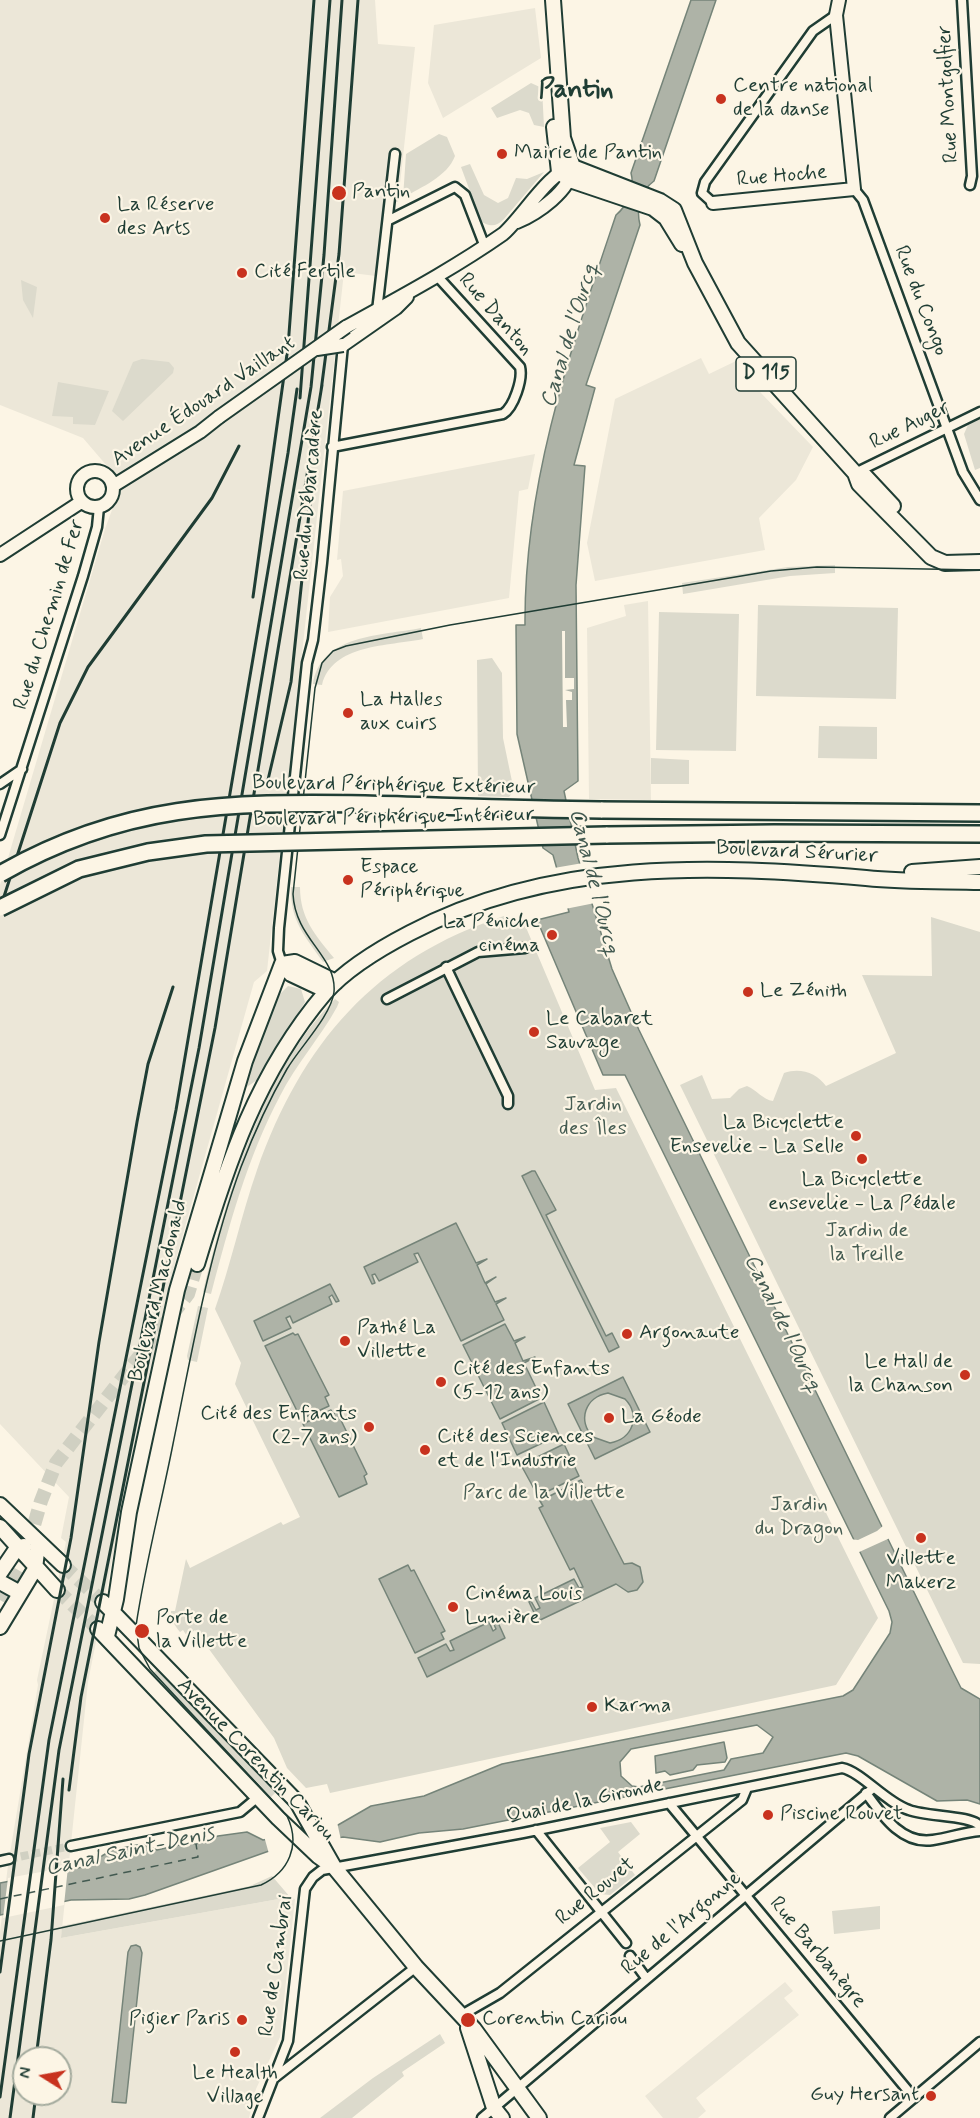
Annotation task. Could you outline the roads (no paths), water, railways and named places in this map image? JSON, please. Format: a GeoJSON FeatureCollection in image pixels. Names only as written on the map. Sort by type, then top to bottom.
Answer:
{"type":"FeatureCollection","features":[{"type":"Feature","properties":{"kind":"highway","name":"Boulevard Périphérique Extérieur"},"geometry":{"type":"LineString","coordinates":[[0,874],[50,848],[106,826],[155,814],[216,805],[274,802],[601,810],[980,813]]}},
{"type":"Feature","properties":{"kind":"highway"},"geometry":{"type":"LineString","coordinates":[[927,812],[980,804]]}},
{"type":"Feature","properties":{"kind":"highway"},"geometry":{"type":"LineString","coordinates":[[931,833],[980,839]]}},
{"type":"Feature","properties":{"kind":"highway","name":"Boulevard Périphérique Intérieur"},"geometry":{"type":"LineString","coordinates":[[0,908],[80,868],[148,852],[206,844],[606,836],[980,834]]}},
{"type":"Feature","properties":{"kind":"main road"},"geometry":{"type":"LineString","coordinates":[[547,0],[555,154],[567,173]]}},
{"type":"Feature","properties":{"kind":"main road"},"geometry":{"type":"LineString","coordinates":[[553,0],[567,173]]}},
{"type":"Feature","properties":{"kind":"main road"},"geometry":{"type":"LineString","coordinates":[[839,0],[836,15],[854,189]]}},
{"type":"Feature","properties":{"kind":"main road","name":"D 115"},"geometry":{"type":"LineString","coordinates":[[567,173],[654,204],[695,262],[738,343],[855,473],[865,476],[936,552],[953,562],[980,562]]}},
{"type":"Feature","properties":{"kind":"main road","name":"Avenue Édouard Vaillant"},"geometry":{"type":"LineString","coordinates":[[113,486],[200,432],[346,327],[378,308],[410,294],[485,247],[517,222],[532,215],[567,173]]}},
{"type":"Feature","properties":{"kind":"main road","name":"Rue Hoche"},"geometry":{"type":"LineString","coordinates":[[713,203],[854,189]]}},
{"type":"Feature","properties":{"kind":"main road","name":"Avenue Édouard Vaillant"},"geometry":{"type":"LineString","coordinates":[[317,349],[343,345],[396,308],[410,294]]}},
{"type":"Feature","properties":{"kind":"main road"},"geometry":{"type":"LineString","coordinates":[[88,472],[102,472],[113,486],[110,499],[99,507],[89,507],[81,502],[76,485],[88,472]]}},
{"type":"Feature","properties":{"kind":"main road"},"geometry":{"type":"LineString","coordinates":[[0,555],[81,502]]}},
{"type":"Feature","properties":{"kind":"main road"},"geometry":{"type":"LineString","coordinates":[[904,872],[980,867]]}},
{"type":"Feature","properties":{"kind":"main road","name":"Boulevard Sérurier"},"geometry":{"type":"LineString","coordinates":[[611,873],[685,870],[832,873],[866,878],[980,882]]}},
{"type":"Feature","properties":{"kind":"main road"},"geometry":{"type":"LineString","coordinates":[[832,873],[861,871],[980,875]]}},
{"type":"Feature","properties":{"kind":"main road","name":"Boulevard Macdonald"},"geometry":{"type":"LineString","coordinates":[[197,1264],[230,1156],[250,1112],[285,1047],[332,987],[398,939],[443,916],[502,895],[554,882],[611,873]]}},
{"type":"Feature","properties":{"kind":"main road"},"geometry":{"type":"LineString","coordinates":[[282,964],[291,974],[332,987]]}},
{"type":"Feature","properties":{"kind":"main road","name":"Boulevard Macdonald"},"geometry":{"type":"LineString","coordinates":[[102,1633],[114,1612],[132,1501],[181,1295],[244,1060],[282,964]]}},
{"type":"Feature","properties":{"kind":"main road"},"geometry":{"type":"LineString","coordinates":[[0,1506],[63,1565]]}},
{"type":"Feature","properties":{"kind":"main road"},"geometry":{"type":"LineString","coordinates":[[0,1527],[35,1569],[57,1590]]}},
{"type":"Feature","properties":{"kind":"main road"},"geometry":{"type":"LineString","coordinates":[[0,1573],[17,1548],[38,1543]]}},
{"type":"Feature","properties":{"kind":"main road"},"geometry":{"type":"LineString","coordinates":[[0,1627],[35,1569],[38,1543]]}},
{"type":"Feature","properties":{"kind":"main road"},"geometry":{"type":"LineString","coordinates":[[0,1582],[20,1593]]}},
{"type":"Feature","properties":{"kind":"main road","name":"Avenue Corentin Cariou"},"geometry":{"type":"LineString","coordinates":[[103,1602],[289,1794],[309,1820],[334,1867],[416,1967],[479,2036],[539,2118]]}},
{"type":"Feature","properties":{"kind":"main road","name":"Avenue Corentin Cariou"},"geometry":{"type":"LineString","coordinates":[[102,1633],[258,1797],[307,1845],[334,1867]]}},
{"type":"Feature","properties":{"kind":"main road"},"geometry":{"type":"LineString","coordinates":[[463,2019],[498,2113]]}},
{"type":"Feature","properties":{"kind":"street","name":"Rue Montgolfier"},"geometry":{"type":"LineString","coordinates":[[962,0],[972,176],[970,185]]}},
{"type":"Feature","properties":{"kind":"street"},"geometry":{"type":"LineString","coordinates":[[713,203],[702,193],[705,182],[813,31],[836,15]]}},
{"type":"Feature","properties":{"kind":"street"},"geometry":{"type":"LineString","coordinates":[[376,322],[395,154]]}},
{"type":"Feature","properties":{"kind":"street"},"geometry":{"type":"LineString","coordinates":[[389,219],[451,187],[459,188],[465,195],[485,247]]}},
{"type":"Feature","properties":{"kind":"street","name":"Rue du Congo"},"geometry":{"type":"LineString","coordinates":[[854,189],[863,200],[963,472],[980,500]]}},
{"type":"Feature","properties":{"kind":"street","name":"Rue Danton"},"geometry":{"type":"LineString","coordinates":[[332,447],[503,414],[511,406],[522,372],[518,364],[438,276]]}},
{"type":"Feature","properties":{"kind":"street","name":"Rue du Débarcadère"},"geometry":{"type":"LineString","coordinates":[[282,964],[278,951],[278,939],[302,710],[323,553],[343,345]]}},
{"type":"Feature","properties":{"kind":"street","name":"Rue Auger"},"geometry":{"type":"LineString","coordinates":[[855,473],[980,412]]}},
{"type":"Feature","properties":{"kind":"street","name":"Rue du Chemin de Fer"},"geometry":{"type":"LineString","coordinates":[[0,835],[94,538],[99,507]]}},
{"type":"Feature","properties":{"kind":"street"},"geometry":{"type":"LineString","coordinates":[[0,784],[22,769]]}},
{"type":"Feature","properties":{"kind":"street"},"geometry":{"type":"LineString","coordinates":[[387,999],[478,952],[525,948]]}},
{"type":"Feature","properties":{"kind":"street"},"geometry":{"type":"LineString","coordinates":[[446,967],[508,1096],[508,1104]]}},
{"type":"Feature","properties":{"kind":"street","name":"Quai de la Gironde"},"geometry":{"type":"LineString","coordinates":[[334,1867],[536,1830],[842,1768],[850,1771],[869,1791]]}},
{"type":"Feature","properties":{"kind":"street","name":"Rue Rouvet"},"geometry":{"type":"LineString","coordinates":[[463,2019],[500,1993],[742,1800],[747,1788]]}},
{"type":"Feature","properties":{"kind":"street"},"geometry":{"type":"LineString","coordinates":[[869,1791],[905,1809],[928,1816],[975,1820],[980,1826]]}},
{"type":"Feature","properties":{"kind":"street"},"geometry":{"type":"LineString","coordinates":[[869,1791],[890,1823],[913,1838],[931,1840],[980,1831]]}},
{"type":"Feature","properties":{"kind":"street","name":"Rue de l'Argonne"},"geometry":{"type":"LineString","coordinates":[[482,2118],[498,2113],[517,2089],[869,1791]]}},
{"type":"Feature","properties":{"kind":"street"},"geometry":{"type":"LineString","coordinates":[[71,1846],[240,1812],[258,1797]]}},
{"type":"Feature","properties":{"kind":"street","name":"Rue Barbanègre"},"geometry":{"type":"LineString","coordinates":[[669,1803],[914,2098]]}},
{"type":"Feature","properties":{"kind":"street"},"geometry":{"type":"LineString","coordinates":[[307,1845],[309,1820]]}},
{"type":"Feature","properties":{"kind":"street"},"geometry":{"type":"LineString","coordinates":[[536,1830],[626,1943]]}},
{"type":"Feature","properties":{"kind":"street","name":"Rue de Cambrai"},"geometry":{"type":"LineString","coordinates":[[258,2118],[288,2041],[305,1888],[317,1872],[334,1867]]}},
{"type":"Feature","properties":{"kind":"street"},"geometry":{"type":"LineString","coordinates":[[630,1956],[646,1978]]}},
{"type":"Feature","properties":{"kind":"street"},"geometry":{"type":"LineString","coordinates":[[273,2079],[416,1967]]}},
{"type":"Feature","properties":{"kind":"street"},"geometry":{"type":"LineString","coordinates":[[890,2118],[980,2042]]}},
{"type":"Feature","properties":{"kind":"water"},"geometry":{"type":"Polygon","coordinates":[[[691,0],[716,0],[654,181],[642,195],[640,225],[586,385],[595,388],[574,465],[585,466],[576,585],[578,781],[564,791],[578,858],[612,969],[639,1030],[961,1688],[980,1699],[980,1804],[967,1800],[937,1801],[858,1756],[846,1753],[463,1829],[419,1833],[380,1842],[343,1837],[269,1851],[129,1899],[71,1900],[0,1915],[0,1883],[83,1867],[112,1850],[142,1844],[157,1850],[247,1832],[263,1840],[338,1825],[371,1806],[424,1796],[502,1764],[843,1696],[853,1690],[890,1633],[892,1622],[889,1611],[625,1075],[603,1075],[537,920],[569,912],[553,855],[543,848],[517,734],[516,625],[525,625],[532,519],[553,416],[616,215],[630,196],[631,173],[691,0]],[[757,1725],[631,1749],[620,1762],[621,1776],[632,1786],[639,1787],[724,1770],[731,1759],[763,1753],[773,1737],[757,1725]]]}},
{"type":"Feature","properties":{"kind":"water"},"geometry":{"type":"Polygon","coordinates":[[[535,1171],[556,1210],[546,1215],[606,1336],[612,1333],[619,1347],[609,1352],[522,1176],[535,1171]]]}},
{"type":"Feature","properties":{"kind":"water"},"geometry":{"type":"Polygon","coordinates":[[[456,1223],[476,1263],[487,1259],[477,1265],[485,1283],[496,1277],[486,1284],[495,1302],[506,1298],[496,1304],[504,1320],[461,1341],[418,1253],[414,1254],[418,1262],[379,1281],[375,1274],[372,1275],[375,1283],[372,1284],[364,1267],[456,1223]]]}},
{"type":"Feature","properties":{"kind":"water"},"geometry":{"type":"Polygon","coordinates":[[[330,1284],[339,1301],[336,1302],[332,1295],[329,1297],[332,1304],[293,1323],[290,1316],[286,1318],[291,1328],[263,1341],[254,1321],[330,1284]]]}},
{"type":"Feature","properties":{"kind":"water"},"geometry":{"type":"Polygon","coordinates":[[[505,1324],[514,1341],[525,1337],[515,1343],[523,1361],[535,1357],[524,1363],[541,1398],[500,1419],[463,1345],[505,1324]]]}},
{"type":"Feature","properties":{"kind":"water"},"geometry":{"type":"Polygon","coordinates":[[[293,1333],[298,1334],[329,1395],[325,1397],[329,1406],[301,1419],[265,1346],[293,1333]]]}},
{"type":"Feature","properties":{"kind":"water"},"geometry":{"type":"Polygon","coordinates":[[[623,1377],[650,1432],[595,1459],[568,1404],[623,1377]],[[608,1393],[600,1395],[589,1404],[585,1424],[593,1437],[610,1443],[618,1441],[629,1432],[633,1412],[625,1399],[608,1393]]]}},
{"type":"Feature","properties":{"kind":"water"},"geometry":{"type":"Polygon","coordinates":[[[544,1402],[559,1435],[517,1455],[502,1423],[544,1402]]]}},
{"type":"Feature","properties":{"kind":"water"},"geometry":{"type":"Polygon","coordinates":[[[331,1410],[333,1414],[337,1412],[367,1474],[364,1476],[367,1484],[339,1497],[303,1424],[331,1410]]]}},
{"type":"Feature","properties":{"kind":"water"},"geometry":{"type":"Polygon","coordinates":[[[564,1444],[579,1476],[538,1496],[521,1465],[564,1444]]]}},
{"type":"Feature","properties":{"kind":"water"},"geometry":{"type":"Polygon","coordinates":[[[581,1480],[624,1564],[632,1563],[640,1567],[643,1582],[637,1590],[628,1592],[616,1584],[538,1621],[529,1602],[531,1601],[536,1610],[540,1608],[535,1598],[574,1579],[579,1588],[583,1587],[574,1568],[570,1570],[539,1508],[543,1506],[540,1501],[581,1480]]]}},
{"type":"Feature","properties":{"kind":"water"},"geometry":{"type":"Polygon","coordinates":[[[408,1565],[411,1571],[414,1570],[445,1631],[441,1633],[444,1639],[415,1653],[379,1579],[408,1565]]]}},
{"type":"Feature","properties":{"kind":"water"},"geometry":{"type":"Polygon","coordinates":[[[496,1618],[505,1638],[427,1677],[418,1658],[446,1644],[450,1651],[454,1650],[450,1641],[489,1622],[493,1631],[496,1629],[492,1620],[496,1618]]]}},
{"type":"Feature","properties":{"kind":"water"},"geometry":{"type":"Polygon","coordinates":[[[724,1742],[727,1758],[725,1762],[697,1765],[693,1770],[670,1775],[665,1771],[656,1773],[655,1756],[724,1742]]]}},
{"type":"Feature","properties":{"kind":"water"},"geometry":{"type":"Polygon","coordinates":[[[131,1946],[140,1947],[142,1953],[126,2103],[112,2102],[128,1952],[131,1946]]]}},
{"type":"Feature","properties":{"kind":"tunnel"},"geometry":{"type":"LineString","coordinates":[[0,1600],[25,1556],[41,1501],[56,1463],[188,1294],[197,1264]]}},
{"type":"Feature","properties":{"kind":"tunnel"},"geometry":{"type":"LineString","coordinates":[[63,1565],[103,1602]]}},
{"type":"Feature","properties":{"kind":"tunnel"},"geometry":{"type":"LineString","coordinates":[[57,1590],[98,1629]]}},
{"type":"Feature","properties":{"kind":"tunnel"},"geometry":{"type":"LineString","coordinates":[[9,1859],[71,1846]]}},
{"type":"Feature","properties":{"kind":"tram line"},"geometry":{"type":"LineString","coordinates":[[0,1941],[261,1885],[279,1873],[290,1856],[293,1837],[287,1816],[150,1669],[139,1648],[136,1626],[148,1558],[202,1304],[229,1201],[246,1154],[268,1105],[287,1069],[327,1011],[334,992],[329,968],[301,923],[295,910],[293,894],[315,688],[322,663],[333,651],[346,646],[450,625],[771,571],[817,567],[980,570]]}},
{"type":"Feature","properties":{"kind":"railway"},"geometry":{"type":"LineString","coordinates":[[253,597],[288,347],[314,0]]}},
{"type":"Feature","properties":{"kind":"railway"},"geometry":{"type":"LineString","coordinates":[[300,398],[330,0]]}},
{"type":"Feature","properties":{"kind":"railway"},"geometry":{"type":"LineString","coordinates":[[10,2118],[59,1750],[199,1048],[311,387],[324,255],[342,0]]}},
{"type":"Feature","properties":{"kind":"railway"},"geometry":{"type":"LineString","coordinates":[[321,391],[339,254],[358,0]]}},
{"type":"Feature","properties":{"kind":"railway"},"geometry":{"type":"LineString","coordinates":[[69,1790],[81,1697],[215,1028],[322,385]]}},
{"type":"Feature","properties":{"kind":"railway"},"geometry":{"type":"LineString","coordinates":[[0,2097],[49,1740],[176,1110],[297,389]]}},
{"type":"Feature","properties":{"kind":"railway"},"geometry":{"type":"LineString","coordinates":[[0,909],[60,723],[88,667],[212,498],[239,446]]}},
{"type":"Feature","properties":{"kind":"railway"},"geometry":{"type":"LineString","coordinates":[[267,784],[291,682],[310,504]]}},
{"type":"Feature","properties":{"kind":"railway"},"geometry":{"type":"LineString","coordinates":[[0,1972],[29,1754],[71,1538],[99,1342],[137,1122],[148,1064],[173,987]]}},
{"type":"Feature","properties":{"kind":"railway"},"geometry":{"type":"LineString","coordinates":[[38,2046],[51,1940],[63,1779]]}},
{"type":"Feature","properties":{"kind":"railway"},"geometry":{"type":"LineString","coordinates":[[33,2118],[34,2106]]}},
{"type":"Feature","properties":{"kind":"place","name":"Centre national de la danse"},"geometry":{"type":"Point","coordinates":[721,99]}},
{"type":"Feature","properties":{"kind":"place","name":"Mairie de Pantin"},"geometry":{"type":"Point","coordinates":[502,154]}},
{"type":"Feature","properties":{"kind":"place","name":"Pantin"},"geometry":{"type":"Point","coordinates":[339,193]}},
{"type":"Feature","properties":{"kind":"place","name":"La Réserve des Arts"},"geometry":{"type":"Point","coordinates":[105,218]}},
{"type":"Feature","properties":{"kind":"place","name":"Cité Fertile"},"geometry":{"type":"Point","coordinates":[242,273]}},
{"type":"Feature","properties":{"kind":"place","name":"La Halles aux cuirs"},"geometry":{"type":"Point","coordinates":[348,713]}},
{"type":"Feature","properties":{"kind":"place","name":"Espace Périphérique"},"geometry":{"type":"Point","coordinates":[348,880]}},
{"type":"Feature","properties":{"kind":"place","name":"La Péniche cinéma"},"geometry":{"type":"Point","coordinates":[552,935]}},
{"type":"Feature","properties":{"kind":"place","name":"Le Zénith"},"geometry":{"type":"Point","coordinates":[748,992]}},
{"type":"Feature","properties":{"kind":"place","name":"Le Cabaret Sauvage"},"geometry":{"type":"Point","coordinates":[534,1032]}},
{"type":"Feature","properties":{"kind":"place","name":"La Bicyclette Ensevelie - La Selle"},"geometry":{"type":"Point","coordinates":[856,1136]}},
{"type":"Feature","properties":{"kind":"place","name":"La Bicyclette ensevelie - La Pédale"},"geometry":{"type":"Point","coordinates":[862,1159]}},
{"type":"Feature","properties":{"kind":"place","name":"Argonaute"},"geometry":{"type":"Point","coordinates":[627,1334]}},
{"type":"Feature","properties":{"kind":"place","name":"Pathé La Villette"},"geometry":{"type":"Point","coordinates":[345,1341]}},
{"type":"Feature","properties":{"kind":"place","name":"Le Hall de la Chanson"},"geometry":{"type":"Point","coordinates":[965,1375]}},
{"type":"Feature","properties":{"kind":"place","name":"Cité des Enfants (5-12 ans)"},"geometry":{"type":"Point","coordinates":[441,1382]}},
{"type":"Feature","properties":{"kind":"place","name":"La Géode"},"geometry":{"type":"Point","coordinates":[609,1418]}},
{"type":"Feature","properties":{"kind":"place","name":"Cité des Enfants (2-7 ans)"},"geometry":{"type":"Point","coordinates":[369,1427]}},
{"type":"Feature","properties":{"kind":"place","name":"Cité des Sciences et de l'Industrie"},"geometry":{"type":"Point","coordinates":[425,1450]}},
{"type":"Feature","properties":{"kind":"place","name":"Villette Makerz"},"geometry":{"type":"Point","coordinates":[921,1538]}},
{"type":"Feature","properties":{"kind":"place","name":"Cinéma Louis Lumière"},"geometry":{"type":"Point","coordinates":[453,1607]}},
{"type":"Feature","properties":{"kind":"place","name":"Porte de la Villette"},"geometry":{"type":"Point","coordinates":[142,1631]}},
{"type":"Feature","properties":{"kind":"place","name":"Karma"},"geometry":{"type":"Point","coordinates":[592,1707]}},
{"type":"Feature","properties":{"kind":"place","name":"Piscine Rouvet"},"geometry":{"type":"Point","coordinates":[768,1815]}},
{"type":"Feature","properties":{"kind":"place","name":"Pigier Paris"},"geometry":{"type":"Point","coordinates":[242,2020]}},
{"type":"Feature","properties":{"kind":"place","name":"Corentin Cariou"},"geometry":{"type":"Point","coordinates":[468,2020]}},
{"type":"Feature","properties":{"kind":"place","name":"Le Health Village"},"geometry":{"type":"Point","coordinates":[235,2052]}},
{"type":"Feature","properties":{"kind":"place","name":"Guy Hersant"},"geometry":{"type":"Point","coordinates":[931,2096]}},
{"type":"Feature","properties":{"kind":"district","name":"Pantin"},"geometry":{"type":"Point","coordinates":[576,91]}},
{"type":"Feature","properties":{"kind":"water label","name":"Canal de l'Ourcq"},"geometry":{"type":"Point","coordinates":[571,335]}},
{"type":"Feature","properties":{"kind":"water label","name":"Canal de l'Ourcq"},"geometry":{"type":"Point","coordinates":[593,883]}},
{"type":"Feature","properties":{"kind":"water label","name":"Canal de l'Ourcq"},"geometry":{"type":"Point","coordinates":[782,1324]}},
{"type":"Feature","properties":{"kind":"water label","name":"Canal Saint-Denis"},"geometry":{"type":"Point","coordinates":[130,1852]}},
{"type":"Feature","properties":{"kind":"park label","name":"Jardin des Îles"},"geometry":{"type":"Point","coordinates":[593,1118]}},
{"type":"Feature","properties":{"kind":"park label","name":"Jardin de la Treille"},"geometry":{"type":"Point","coordinates":[867,1244]}},
{"type":"Feature","properties":{"kind":"park label","name":"Parc de la Villette"},"geometry":{"type":"Point","coordinates":[544,1494]}},
{"type":"Feature","properties":{"kind":"park label","name":"Jardin du Dragon"},"geometry":{"type":"Point","coordinates":[799,1518]}}]}
